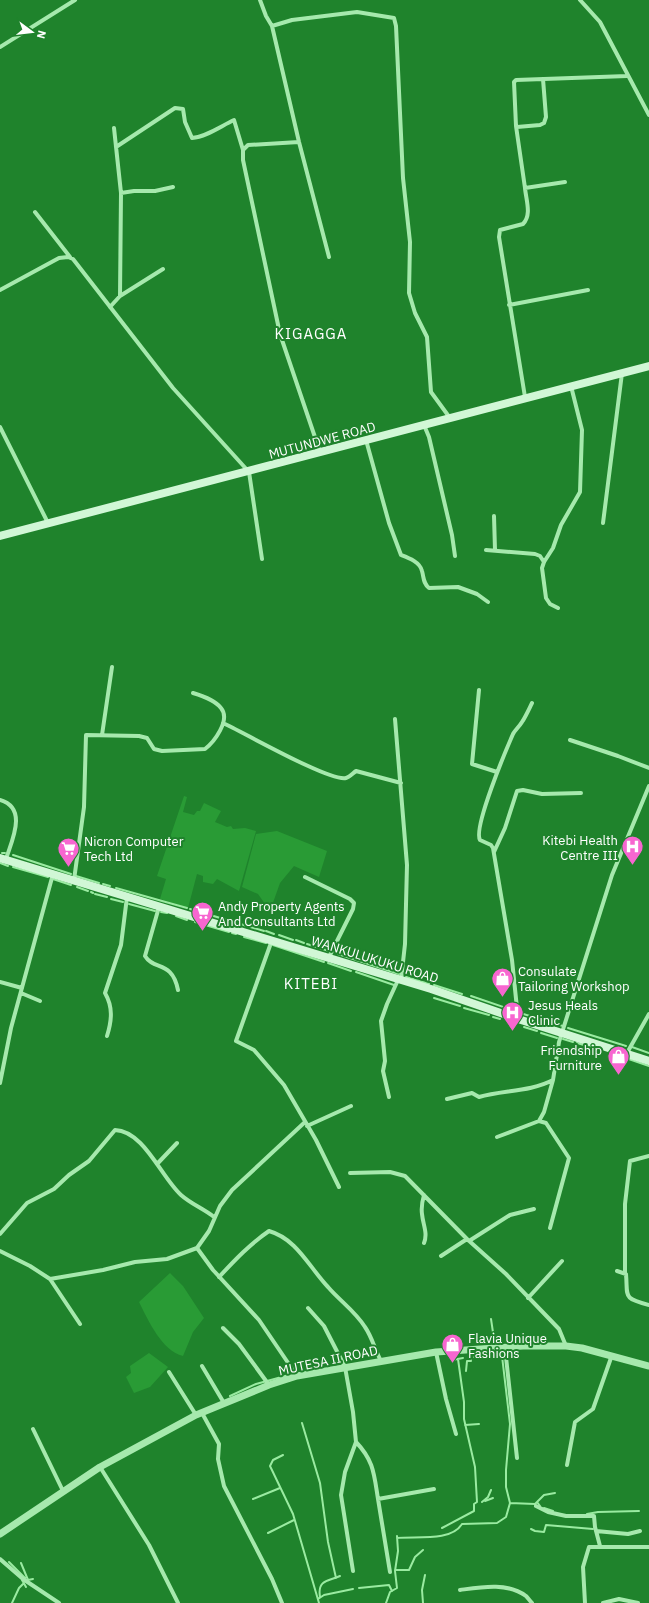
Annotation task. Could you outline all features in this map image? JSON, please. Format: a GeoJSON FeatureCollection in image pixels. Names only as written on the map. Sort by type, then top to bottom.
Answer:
{"type":"FeatureCollection","features":[{"type":"Feature","properties":{"kind":"main road","name":"MUTUNDWE ROAD"},"geometry":{"type":"LineString","coordinates":[[0,536],[249,472],[525,397],[649,366]]}},
{"type":"Feature","properties":{"kind":"main road","name":"WANKULUKUKU ROAD"},"geometry":{"type":"LineString","coordinates":[[3,859],[329,957],[400,980],[431,988],[518,1019],[649,1061]]}},
{"type":"Feature","properties":{"kind":"street"},"geometry":{"type":"LineString","coordinates":[[0,47],[75,0]]}},
{"type":"Feature","properties":{"kind":"street"},"geometry":{"type":"LineString","coordinates":[[260,0],[266,16],[272,26],[299,142],[329,257]]}},
{"type":"Feature","properties":{"kind":"street"},"geometry":{"type":"LineString","coordinates":[[580,0],[600,22],[649,115]]}},
{"type":"Feature","properties":{"kind":"street"},"geometry":{"type":"LineString","coordinates":[[272,26],[299,19],[356,12],[394,18],[396,26],[403,178],[410,242],[409,293],[415,313],[427,337],[431,392],[450,418]]}},
{"type":"Feature","properties":{"kind":"street"},"geometry":{"type":"LineString","coordinates":[[525,397],[499,237],[500,230],[523,224],[528,216],[517,127],[514,82],[516,80],[628,76]]}},
{"type":"Feature","properties":{"kind":"street"},"geometry":{"type":"LineString","coordinates":[[517,127],[540,125],[544,123],[546,117],[543,79]]}},
{"type":"Feature","properties":{"kind":"street"},"geometry":{"type":"LineString","coordinates":[[116,147],[176,108],[183,109],[192,138],[200,138],[234,120],[243,150],[243,160],[280,334],[320,452]]}},
{"type":"Feature","properties":{"kind":"street"},"geometry":{"type":"LineString","coordinates":[[114,128],[121,194],[120,296]]}},
{"type":"Feature","properties":{"kind":"street"},"geometry":{"type":"LineString","coordinates":[[243,150],[248,145],[299,142]]}},
{"type":"Feature","properties":{"kind":"street"},"geometry":{"type":"LineString","coordinates":[[525,188],[565,182]]}},
{"type":"Feature","properties":{"kind":"street"},"geometry":{"type":"LineString","coordinates":[[121,194],[134,190],[155,191],[173,187]]}},
{"type":"Feature","properties":{"kind":"street"},"geometry":{"type":"LineString","coordinates":[[35,212],[173,388],[249,472],[262,559]]}},
{"type":"Feature","properties":{"kind":"street"},"geometry":{"type":"LineString","coordinates":[[0,290],[60,258],[70,257]]}},
{"type":"Feature","properties":{"kind":"street"},"geometry":{"type":"LineString","coordinates":[[110,307],[120,296],[163,269]]}},
{"type":"Feature","properties":{"kind":"street"},"geometry":{"type":"LineString","coordinates":[[510,305],[588,290]]}},
{"type":"Feature","properties":{"kind":"street"},"geometry":{"type":"LineString","coordinates":[[603,523],[622,373]]}},
{"type":"Feature","properties":{"kind":"street"},"geometry":{"type":"LineString","coordinates":[[558,608],[550,604],[546,598],[542,568],[544,562],[549,556],[561,525],[580,492],[582,430],[571,386]]}},
{"type":"Feature","properties":{"kind":"street"},"geometry":{"type":"LineString","coordinates":[[424,425],[429,437],[452,535],[455,556]]}},
{"type":"Feature","properties":{"kind":"street"},"geometry":{"type":"LineString","coordinates":[[0,427],[48,524]]}},
{"type":"Feature","properties":{"kind":"street"},"geometry":{"type":"LineString","coordinates":[[366,440],[389,523],[401,555],[418,564],[422,569],[424,584],[429,588],[458,587],[477,594],[488,602]]}},
{"type":"Feature","properties":{"kind":"street"},"geometry":{"type":"LineString","coordinates":[[494,516],[495,550]]}},
{"type":"Feature","properties":{"kind":"street"},"geometry":{"type":"LineString","coordinates":[[486,550],[535,554],[540,556],[544,562]]}},
{"type":"Feature","properties":{"kind":"street"},"geometry":{"type":"LineString","coordinates":[[102,735],[112,667]]}},
{"type":"Feature","properties":{"kind":"street"},"geometry":{"type":"LineString","coordinates":[[479,690],[472,764],[476,767],[497,772]]}},
{"type":"Feature","properties":{"kind":"street"},"geometry":{"type":"LineString","coordinates":[[74,880],[84,807],[86,735],[144,737],[149,741],[153,748],[162,751],[203,750],[214,740],[223,723],[222,708],[206,697],[193,693]]}},
{"type":"Feature","properties":{"kind":"street"},"geometry":{"type":"LineString","coordinates":[[518,1019],[512,960],[494,852],[491,845],[480,840],[478,834],[484,809],[497,772],[512,736],[526,716],[532,703]]}},
{"type":"Feature","properties":{"kind":"street"},"geometry":{"type":"LineString","coordinates":[[389,1097],[383,1071],[385,1061],[381,1021],[400,980],[405,944],[407,865],[395,719]]}},
{"type":"Feature","properties":{"kind":"street"},"geometry":{"type":"LineString","coordinates":[[223,723],[318,770],[345,778],[356,771],[401,783]]}},
{"type":"Feature","properties":{"kind":"street"},"geometry":{"type":"LineString","coordinates":[[570,740],[649,768]]}},
{"type":"Feature","properties":{"kind":"street"},"geometry":{"type":"LineString","coordinates":[[539,1121],[544,1112],[553,1080],[562,1033],[612,874],[649,786]]}},
{"type":"Feature","properties":{"kind":"street"},"geometry":{"type":"LineString","coordinates":[[494,852],[505,828],[517,791],[522,790],[542,794],[581,793]]}},
{"type":"Feature","properties":{"kind":"street"},"geometry":{"type":"LineString","coordinates":[[0,800],[12,805],[16,811],[15,828],[3,859]]}},
{"type":"Feature","properties":{"kind":"street"},"geometry":{"type":"LineString","coordinates":[[0,1083],[8,1044],[53,874]]}},
{"type":"Feature","properties":{"kind":"street"},"geometry":{"type":"LineString","coordinates":[[305,877],[350,899],[354,903],[353,909],[329,957]]}},
{"type":"Feature","properties":{"kind":"street"},"geometry":{"type":"LineString","coordinates":[[107,1036],[111,1011],[110,1001],[105,992],[122,945],[127,897]]}},
{"type":"Feature","properties":{"kind":"street"},"geometry":{"type":"LineString","coordinates":[[159,906],[145,956],[149,960],[170,971],[176,980],[178,990]]}},
{"type":"Feature","properties":{"kind":"street"},"geometry":{"type":"LineString","coordinates":[[272,940],[236,1041],[254,1050],[284,1085],[339,1187]]}},
{"type":"Feature","properties":{"kind":"street"},"geometry":{"type":"LineString","coordinates":[[0,982],[22,990],[40,1001]]}},
{"type":"Feature","properties":{"kind":"street"},"geometry":{"type":"LineString","coordinates":[[627,1053],[649,1014]]}},
{"type":"Feature","properties":{"kind":"street"},"geometry":{"type":"LineString","coordinates":[[447,1099],[472,1093],[479,1097],[504,1091],[536,1087],[553,1080]]}},
{"type":"Feature","properties":{"kind":"street"},"geometry":{"type":"LineString","coordinates":[[50,1279],[103,1270],[135,1262],[168,1259],[198,1248],[205,1238],[214,1217],[232,1190],[306,1124],[351,1106]]}},
{"type":"Feature","properties":{"kind":"street"},"geometry":{"type":"LineString","coordinates":[[497,1137],[539,1121],[546,1123],[569,1158],[550,1228]]}},
{"type":"Feature","properties":{"kind":"street"},"geometry":{"type":"LineString","coordinates":[[0,1234],[27,1203],[58,1186],[70,1175],[90,1161],[115,1130],[130,1135],[158,1163],[161,1172],[182,1196],[214,1217]]}},
{"type":"Feature","properties":{"kind":"street"},"geometry":{"type":"LineString","coordinates":[[158,1163],[177,1143]]}},
{"type":"Feature","properties":{"kind":"street"},"geometry":{"type":"LineString","coordinates":[[649,1156],[630,1161],[625,1204],[625,1273],[627,1276],[627,1294],[636,1301],[649,1305]]}},
{"type":"Feature","properties":{"kind":"street"},"geometry":{"type":"LineString","coordinates":[[350,1173],[390,1172],[410,1180],[468,1240],[500,1268],[559,1329],[566,1346]]}},
{"type":"Feature","properties":{"kind":"street"},"geometry":{"type":"LineString","coordinates":[[424,1195],[421,1209],[426,1237],[424,1242]]}},
{"type":"Feature","properties":{"kind":"street"},"geometry":{"type":"LineString","coordinates":[[441,1256],[510,1215],[534,1209]]}},
{"type":"Feature","properties":{"kind":"street"},"geometry":{"type":"LineString","coordinates":[[219,1277],[242,1253],[269,1231],[280,1234],[292,1242],[328,1288],[351,1309],[366,1328],[381,1361]]}},
{"type":"Feature","properties":{"kind":"street"},"geometry":{"type":"LineString","coordinates":[[198,1248],[219,1277],[259,1320],[297,1376]]}},
{"type":"Feature","properties":{"kind":"street"},"geometry":{"type":"LineString","coordinates":[[0,1251],[30,1266],[50,1279],[80,1324]]}},
{"type":"Feature","properties":{"kind":"street"},"geometry":{"type":"LineString","coordinates":[[528,1298],[562,1261]]}},
{"type":"Feature","properties":{"kind":"street"},"geometry":{"type":"LineString","coordinates":[[617,1271],[625,1273]]}},
{"type":"Feature","properties":{"kind":"street"},"geometry":{"type":"LineString","coordinates":[[308,1308],[324,1326],[344,1367],[356,1442],[346,1472],[341,1495],[353,1571]]}},
{"type":"Feature","properties":{"kind":"street"},"geometry":{"type":"LineString","coordinates":[[223,1328],[244,1350],[269,1385]]}},
{"type":"Feature","properties":{"kind":"street","name":"MUTESA II ROAD"},"geometry":{"type":"LineString","coordinates":[[0,1534],[100,1467],[199,1414],[269,1385],[297,1376],[436,1352],[566,1346],[612,1355],[649,1366]]}},
{"type":"Feature","properties":{"kind":"street"},"geometry":{"type":"LineString","coordinates":[[505,1348],[517,1458]]}},
{"type":"Feature","properties":{"kind":"street"},"geometry":{"type":"LineString","coordinates":[[436,1352],[446,1399],[456,1434]]}},
{"type":"Feature","properties":{"kind":"street"},"geometry":{"type":"LineString","coordinates":[[567,1466],[575,1422],[593,1409],[612,1355]]}},
{"type":"Feature","properties":{"kind":"street"},"geometry":{"type":"LineString","coordinates":[[202,1366],[224,1403]]}},
{"type":"Feature","properties":{"kind":"street"},"geometry":{"type":"LineString","coordinates":[[169,1372],[219,1444],[218,1459],[224,1486],[272,1579],[282,1603]]}},
{"type":"Feature","properties":{"kind":"street"},"geometry":{"type":"LineString","coordinates":[[33,1429],[63,1492]]}},
{"type":"Feature","properties":{"kind":"street"},"geometry":{"type":"LineString","coordinates":[[356,1442],[371,1462],[390,1572]]}},
{"type":"Feature","properties":{"kind":"street"},"geometry":{"type":"LineString","coordinates":[[100,1467],[149,1545],[178,1603]]}},
{"type":"Feature","properties":{"kind":"street"},"geometry":{"type":"LineString","coordinates":[[378,1499],[434,1489]]}},
{"type":"Feature","properties":{"kind":"street"},"geometry":{"type":"LineString","coordinates":[[536,1506],[548,1512],[566,1516],[594,1516],[600,1546]]}},
{"type":"Feature","properties":{"kind":"street"},"geometry":{"type":"LineString","coordinates":[[596,1531],[628,1534],[640,1531]]}},
{"type":"Feature","properties":{"kind":"street"},"geometry":{"type":"LineString","coordinates":[[585,1603],[583,1572],[586,1552],[590,1547],[649,1547]]}},
{"type":"Feature","properties":{"kind":"street"},"geometry":{"type":"LineString","coordinates":[[0,1559],[23,1578],[59,1603]]}},
{"type":"Feature","properties":{"kind":"street"},"geometry":{"type":"LineString","coordinates":[[460,1590],[485,1586],[501,1587],[524,1595],[532,1603]]}},
{"type":"Feature","properties":{"kind":"street"},"geometry":{"type":"LineString","coordinates":[[603,1603],[619,1599],[638,1603]]}},
{"type":"Feature","properties":{"kind":"green space"},"geometry":{"type":"Polygon","coordinates":[[[184,796],[187,797],[183,812],[194,815],[197,811],[200,811],[204,803],[221,811],[215,822],[227,827],[231,826],[233,829],[245,828],[256,831],[239,891],[217,879],[213,884],[203,882],[203,876],[197,874],[188,908],[160,899],[166,879],[157,876],[184,796]]]}},
{"type":"Feature","properties":{"kind":"green space"},"geometry":{"type":"Polygon","coordinates":[[[277,831],[327,851],[319,877],[294,866],[280,883],[270,911],[258,894],[242,887],[256,834],[277,831]]]}},
{"type":"Feature","properties":{"kind":"green space"},"geometry":{"type":"Polygon","coordinates":[[[170,1273],[183,1286],[204,1318],[193,1332],[183,1356],[175,1353],[156,1334],[139,1302],[170,1273]]]}},
{"type":"Feature","properties":{"kind":"green space"},"geometry":{"type":"Polygon","coordinates":[[[149,1353],[168,1367],[150,1387],[134,1393],[126,1377],[131,1373],[130,1366],[149,1353]]]}},
{"type":"Feature","properties":{"kind":"waterway"},"geometry":{"type":"LineString","coordinates":[[13,855],[71,874]]}},
{"type":"Feature","properties":{"kind":"waterway"},"geometry":{"type":"LineString","coordinates":[[0,863],[8,866]]}},
{"type":"Feature","properties":{"kind":"waterway"},"geometry":{"type":"LineString","coordinates":[[13,867],[48,877]]}},
{"type":"Feature","properties":{"kind":"waterway"},"geometry":{"type":"LineString","coordinates":[[76,876],[99,883]]}},
{"type":"Feature","properties":{"kind":"waterway"},"geometry":{"type":"LineString","coordinates":[[53,879],[71,885]]}},
{"type":"Feature","properties":{"kind":"waterway"},"geometry":{"type":"LineString","coordinates":[[103,884],[110,886]]}},
{"type":"Feature","properties":{"kind":"waterway"},"geometry":{"type":"LineString","coordinates":[[77,887],[88,891]]}},
{"type":"Feature","properties":{"kind":"waterway"},"geometry":{"type":"LineString","coordinates":[[116,888],[187,908]]}},
{"type":"Feature","properties":{"kind":"waterway"},"geometry":{"type":"LineString","coordinates":[[95,894],[107,897]]}},
{"type":"Feature","properties":{"kind":"waterway"},"geometry":{"type":"LineString","coordinates":[[111,899],[123,902]]}},
{"type":"Feature","properties":{"kind":"waterway"},"geometry":{"type":"LineString","coordinates":[[129,904],[155,911]]}},
{"type":"Feature","properties":{"kind":"waterway"},"geometry":{"type":"LineString","coordinates":[[190,909],[264,931]]}},
{"type":"Feature","properties":{"kind":"waterway"},"geometry":{"type":"LineString","coordinates":[[161,912],[167,913]]}},
{"type":"Feature","properties":{"kind":"waterway"},"geometry":{"type":"LineString","coordinates":[[176,916],[187,920]]}},
{"type":"Feature","properties":{"kind":"waterway"},"geometry":{"type":"LineString","coordinates":[[247,920],[247,926]]}},
{"type":"Feature","properties":{"kind":"waterway"},"geometry":{"type":"LineString","coordinates":[[195,922],[229,932]]}},
{"type":"Feature","properties":{"kind":"waterway"},"geometry":{"type":"LineString","coordinates":[[266,931],[274,934]]}},
{"type":"Feature","properties":{"kind":"waterway"},"geometry":{"type":"LineString","coordinates":[[232,933],[236,934]]}},
{"type":"Feature","properties":{"kind":"waterway"},"geometry":{"type":"LineString","coordinates":[[279,935],[293,940]]}},
{"type":"Feature","properties":{"kind":"waterway"},"geometry":{"type":"LineString","coordinates":[[244,937],[266,943]]}},
{"type":"Feature","properties":{"kind":"waterway"},"geometry":{"type":"LineString","coordinates":[[296,940],[304,943]]}},
{"type":"Feature","properties":{"kind":"waterway"},"geometry":{"type":"LineString","coordinates":[[307,944],[329,951]]}},
{"type":"Feature","properties":{"kind":"waterway"},"geometry":{"type":"LineString","coordinates":[[273,945],[324,962]]}},
{"type":"Feature","properties":{"kind":"waterway"},"geometry":{"type":"LineString","coordinates":[[338,954],[399,974]]}},
{"type":"Feature","properties":{"kind":"waterway"},"geometry":{"type":"LineString","coordinates":[[328,963],[351,971]]}},
{"type":"Feature","properties":{"kind":"waterway"},"geometry":{"type":"LineString","coordinates":[[356,972],[394,985]]}},
{"type":"Feature","properties":{"kind":"waterway"},"geometry":{"type":"LineString","coordinates":[[406,977],[429,984]]}},
{"type":"Feature","properties":{"kind":"waterway"},"geometry":{"type":"LineString","coordinates":[[434,985],[462,994]]}},
{"type":"Feature","properties":{"kind":"waterway"},"geometry":{"type":"LineString","coordinates":[[471,996],[515,1011]]}},
{"type":"Feature","properties":{"kind":"waterway"},"geometry":{"type":"LineString","coordinates":[[434,998],[460,1006]]}},
{"type":"Feature","properties":{"kind":"waterway"},"geometry":{"type":"LineString","coordinates":[[464,1008],[489,1015]]}},
{"type":"Feature","properties":{"kind":"waterway"},"geometry":{"type":"LineString","coordinates":[[520,1013],[563,1026]]}},
{"type":"Feature","properties":{"kind":"waterway"},"geometry":{"type":"LineString","coordinates":[[493,1017],[500,1019]]}},
{"type":"Feature","properties":{"kind":"waterway"},"geometry":{"type":"LineString","coordinates":[[507,1021],[516,1024]]}},
{"type":"Feature","properties":{"kind":"waterway"},"geometry":{"type":"LineString","coordinates":[[524,1027],[537,1031]]}},
{"type":"Feature","properties":{"kind":"waterway"},"geometry":{"type":"LineString","coordinates":[[568,1028],[626,1046]]}},
{"type":"Feature","properties":{"kind":"waterway"},"geometry":{"type":"LineString","coordinates":[[541,1033],[557,1038]]}},
{"type":"Feature","properties":{"kind":"waterway"},"geometry":{"type":"LineString","coordinates":[[563,1039],[573,1042]]}},
{"type":"Feature","properties":{"kind":"waterway"},"geometry":{"type":"LineString","coordinates":[[577,1043],[601,1050]]}},
{"type":"Feature","properties":{"kind":"waterway"},"geometry":{"type":"LineString","coordinates":[[632,1047],[649,1053]]}},
{"type":"Feature","properties":{"kind":"waterway"},"geometry":{"type":"LineString","coordinates":[[620,1056],[649,1066]]}},
{"type":"Feature","properties":{"kind":"waterway"},"geometry":{"type":"LineString","coordinates":[[491,1319],[494,1339]]}},
{"type":"Feature","properties":{"kind":"waterway"},"geometry":{"type":"LineString","coordinates":[[397,1538],[442,1536],[457,1530],[462,1524],[497,1523],[506,1517],[510,1503],[506,1487],[510,1424],[502,1356],[474,1357]]}},
{"type":"Feature","properties":{"kind":"waterway"},"geometry":{"type":"LineString","coordinates":[[466,1371],[467,1361],[471,1361],[470,1357]]}},
{"type":"Feature","properties":{"kind":"waterway"},"geometry":{"type":"LineString","coordinates":[[452,1360],[463,1358]]}},
{"type":"Feature","properties":{"kind":"waterway"},"geometry":{"type":"LineString","coordinates":[[442,1528],[474,1511],[474,1504],[477,1502],[475,1467],[464,1419],[464,1402],[458,1359]]}},
{"type":"Feature","properties":{"kind":"waterway"},"geometry":{"type":"LineString","coordinates":[[230,1396],[256,1384],[289,1375]]}},
{"type":"Feature","properties":{"kind":"waterway"},"geometry":{"type":"LineString","coordinates":[[302,1423],[320,1483],[328,1542],[336,1578]]}},
{"type":"Feature","properties":{"kind":"waterway"},"geometry":{"type":"LineString","coordinates":[[465,1425],[479,1424]]}},
{"type":"Feature","properties":{"kind":"waterway"},"geometry":{"type":"LineString","coordinates":[[283,1455],[273,1460],[270,1466],[293,1514],[319,1603]]}},
{"type":"Feature","properties":{"kind":"waterway"},"geometry":{"type":"LineString","coordinates":[[253,1499],[280,1488]]}},
{"type":"Feature","properties":{"kind":"waterway"},"geometry":{"type":"LineString","coordinates":[[482,1502],[488,1497],[491,1490]]}},
{"type":"Feature","properties":{"kind":"waterway"},"geometry":{"type":"LineString","coordinates":[[510,1503],[535,1504],[544,1495],[555,1493]]}},
{"type":"Feature","properties":{"kind":"waterway"},"geometry":{"type":"LineString","coordinates":[[485,1501],[493,1498]]}},
{"type":"Feature","properties":{"kind":"waterway"},"geometry":{"type":"LineString","coordinates":[[537,1502],[540,1506]]}},
{"type":"Feature","properties":{"kind":"waterway"},"geometry":{"type":"LineString","coordinates":[[544,1508],[553,1511]]}},
{"type":"Feature","properties":{"kind":"waterway"},"geometry":{"type":"LineString","coordinates":[[587,1514],[598,1512],[639,1511]]}},
{"type":"Feature","properties":{"kind":"waterway"},"geometry":{"type":"LineString","coordinates":[[268,1533],[294,1520]]}},
{"type":"Feature","properties":{"kind":"waterway"},"geometry":{"type":"LineString","coordinates":[[531,1529],[544,1532],[546,1525],[593,1529]]}},
{"type":"Feature","properties":{"kind":"waterway"},"geometry":{"type":"LineString","coordinates":[[386,1603],[390,1592],[397,1588],[395,1571],[398,1551],[397,1536]]}},
{"type":"Feature","properties":{"kind":"waterway"},"geometry":{"type":"LineString","coordinates":[[395,1570],[409,1570],[415,1557],[423,1550]]}},
{"type":"Feature","properties":{"kind":"waterway"},"geometry":{"type":"LineString","coordinates":[[9,1562],[25,1578]]}},
{"type":"Feature","properties":{"kind":"waterway"},"geometry":{"type":"LineString","coordinates":[[21,1563],[28,1580]]}},
{"type":"Feature","properties":{"kind":"waterway"},"geometry":{"type":"LineString","coordinates":[[423,1603],[422,1590],[425,1575]]}},
{"type":"Feature","properties":{"kind":"waterway"},"geometry":{"type":"LineString","coordinates":[[320,1597],[320,1587],[322,1584],[328,1580],[340,1576]]}},
{"type":"Feature","properties":{"kind":"waterway"},"geometry":{"type":"LineString","coordinates":[[28,1580],[33,1579]]}},
{"type":"Feature","properties":{"kind":"waterway"},"geometry":{"type":"LineString","coordinates":[[22,1580],[26,1587]]}},
{"type":"Feature","properties":{"kind":"waterway"},"geometry":{"type":"LineString","coordinates":[[12,1603],[19,1588],[24,1583]]}},
{"type":"Feature","properties":{"kind":"waterway"},"geometry":{"type":"LineString","coordinates":[[359,1588],[389,1585],[392,1591]]}},
{"type":"Feature","properties":{"kind":"waterway"},"geometry":{"type":"LineString","coordinates":[[318,1599],[324,1595],[353,1589]]}},
{"type":"Feature","properties":{"kind":"place","name":"Kitebi Health Centre III"},"geometry":{"type":"Point","coordinates":[633,866]}},
{"type":"Feature","properties":{"kind":"place","name":"Nicron Computer Tech Ltd"},"geometry":{"type":"Point","coordinates":[68,868]}},
{"type":"Feature","properties":{"kind":"place","name":"Andy Property Agents And Consultants Ltd"},"geometry":{"type":"Point","coordinates":[203,932]}},
{"type":"Feature","properties":{"kind":"place","name":"Consulate Tailoring Workshop"},"geometry":{"type":"Point","coordinates":[502,998]}},
{"type":"Feature","properties":{"kind":"place","name":"Jesus Heals Clinic"},"geometry":{"type":"Point","coordinates":[513,1032]}},
{"type":"Feature","properties":{"kind":"place","name":"Friendship Furniture"},"geometry":{"type":"Point","coordinates":[618,1076]}},
{"type":"Feature","properties":{"kind":"place","name":"Flavia Unique Fashions"},"geometry":{"type":"Point","coordinates":[453,1364]}},
{"type":"Feature","properties":{"kind":"district","name":"KIGAGGA"},"geometry":{"type":"Point","coordinates":[311,334]}},
{"type":"Feature","properties":{"kind":"district","name":"KITEBI"},"geometry":{"type":"Point","coordinates":[311,984]}}]}
